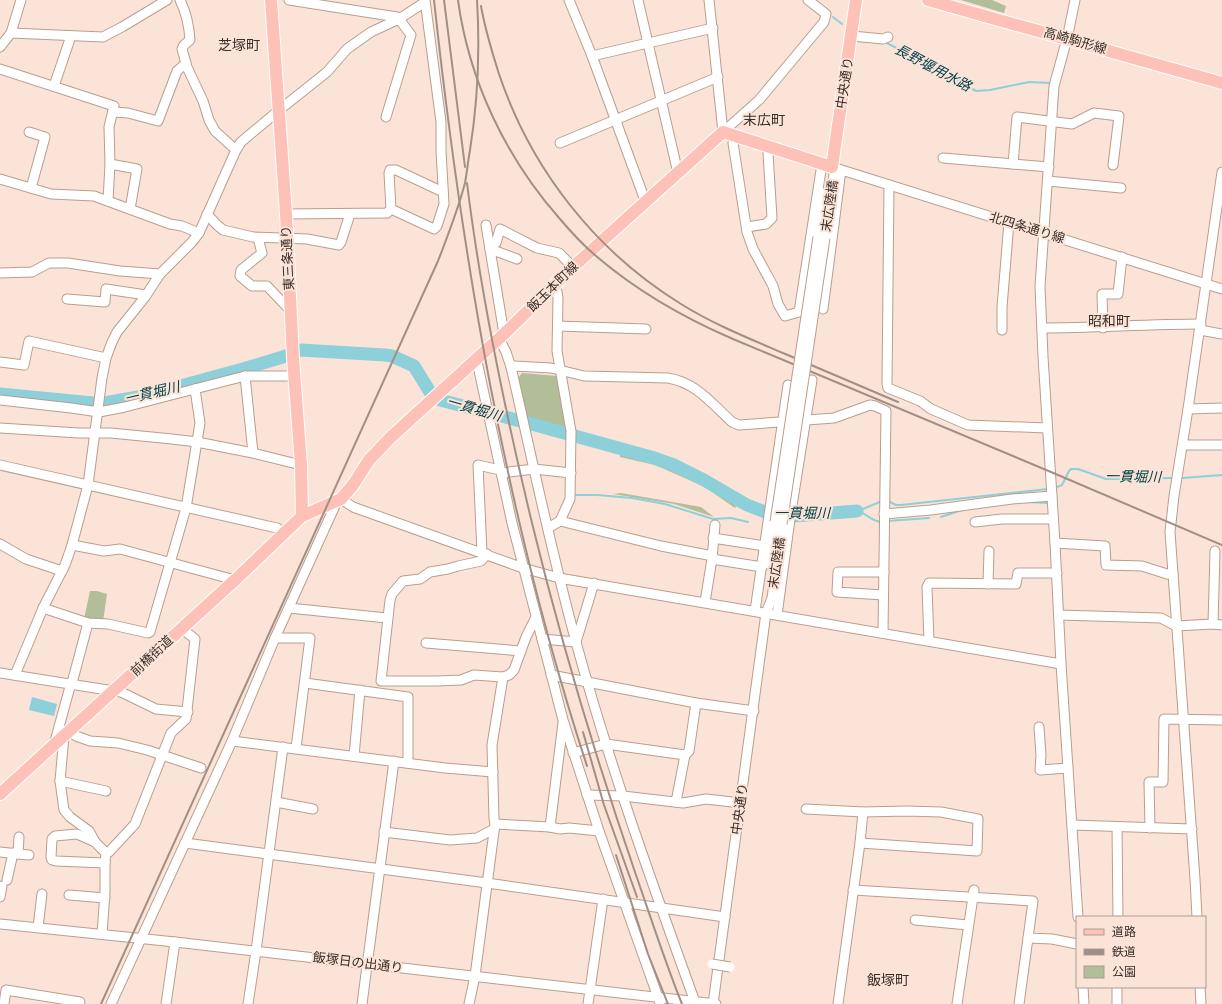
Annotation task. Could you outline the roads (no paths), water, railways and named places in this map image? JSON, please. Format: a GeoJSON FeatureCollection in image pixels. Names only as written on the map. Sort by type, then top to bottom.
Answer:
{"type":"FeatureCollection","features":[{"type":"Feature","properties":{"kind":"main road","name":"東三条通り"},"geometry":{"type":"LineString","coordinates":[[271,0],[286,214],[290,310],[301,466],[302,516]]}},
{"type":"Feature","properties":{"kind":"main road","name":"中央通り"},"geometry":{"type":"LineString","coordinates":[[832,167],[856,0]]}},
{"type":"Feature","properties":{"kind":"main road","name":"高崎駒形線"},"geometry":{"type":"LineString","coordinates":[[928,0],[1222,83]]}},
{"type":"Feature","properties":{"kind":"main road"},"geometry":{"type":"LineString","coordinates":[[723,132],[832,167]]}},
{"type":"Feature","properties":{"kind":"main road","name":"飯玉本町線"},"geometry":{"type":"LineString","coordinates":[[302,516],[338,500],[353,485],[375,453],[475,359],[502,336],[573,267],[646,203],[723,132]]}},
{"type":"Feature","properties":{"kind":"main road","name":"前橋街道"},"geometry":{"type":"LineString","coordinates":[[0,794],[235,580],[302,516]]}},
{"type":"Feature","properties":{"kind":"street"},"geometry":{"type":"LineString","coordinates":[[0,47],[11,33],[21,0]]}},
{"type":"Feature","properties":{"kind":"street"},"geometry":{"type":"LineString","coordinates":[[11,33],[102,37],[122,27],[167,0]]}},
{"type":"Feature","properties":{"kind":"street"},"geometry":{"type":"LineString","coordinates":[[180,0],[187,15],[190,29],[190,40],[182,49],[186,63],[203,100],[209,120],[215,131],[236,150]]}},
{"type":"Feature","properties":{"kind":"street"},"geometry":{"type":"LineString","coordinates":[[289,0],[396,17],[399,19],[411,35],[386,117]]}},
{"type":"Feature","properties":{"kind":"street"},"geometry":{"type":"LineString","coordinates":[[569,0],[592,56],[646,203]]}},
{"type":"Feature","properties":{"kind":"street"},"geometry":{"type":"LineString","coordinates":[[638,0],[678,173]]}},
{"type":"Feature","properties":{"kind":"street"},"geometry":{"type":"LineString","coordinates":[[709,0],[723,132]]}},
{"type":"Feature","properties":{"kind":"street"},"geometry":{"type":"LineString","coordinates":[[723,132],[759,100],[824,22],[826,14],[808,0]]}},
{"type":"Feature","properties":{"kind":"street"},"geometry":{"type":"LineString","coordinates":[[1075,0],[1067,39],[1054,86],[1040,286],[1061,664],[1078,916]]}},
{"type":"Feature","properties":{"kind":"street"},"geometry":{"type":"LineString","coordinates":[[15,675],[43,608],[62,571],[72,545],[88,485],[106,358],[117,332],[146,295],[160,274],[192,242],[198,233],[241,142],[278,110],[327,72],[340,56],[353,44],[371,32],[399,19],[425,2],[441,122],[444,204],[437,226],[434,228],[391,209]]}},
{"type":"Feature","properties":{"kind":"street"},"geometry":{"type":"LineString","coordinates":[[592,56],[713,28]]}},
{"type":"Feature","properties":{"kind":"street"},"geometry":{"type":"LineString","coordinates":[[54,86],[71,36]]}},
{"type":"Feature","properties":{"kind":"street"},"geometry":{"type":"LineString","coordinates":[[852,36],[883,39],[888,37]]}},
{"type":"Feature","properties":{"kind":"street"},"geometry":{"type":"LineString","coordinates":[[114,112],[128,113],[158,121],[177,71],[186,63]]}},
{"type":"Feature","properties":{"kind":"street"},"geometry":{"type":"LineString","coordinates":[[0,69],[114,106],[114,112],[109,127],[110,164],[108,201]]}},
{"type":"Feature","properties":{"kind":"street"},"geometry":{"type":"LineString","coordinates":[[560,143],[718,77]]}},
{"type":"Feature","properties":{"kind":"street"},"geometry":{"type":"LineString","coordinates":[[1013,164],[1017,118],[1072,124],[1094,116],[1119,116],[1119,143],[1113,165]]}},
{"type":"Feature","properties":{"kind":"street"},"geometry":{"type":"LineString","coordinates":[[30,132],[45,137],[31,188]]}},
{"type":"Feature","properties":{"kind":"street"},"geometry":{"type":"LineString","coordinates":[[735,136],[733,143],[747,232],[753,249],[773,286],[778,304],[785,316],[799,312],[821,239],[832,167]]}},
{"type":"Feature","properties":{"kind":"street"},"geometry":{"type":"LineString","coordinates":[[747,227],[766,224],[772,218],[768,153],[769,147]]}},
{"type":"Feature","properties":{"kind":"street"},"geometry":{"type":"LineString","coordinates":[[943,158],[1049,167]]}},
{"type":"Feature","properties":{"kind":"street"},"geometry":{"type":"LineString","coordinates":[[110,164],[137,169],[130,209]]}},
{"type":"Feature","properties":{"kind":"street","name":"北四条通り線"},"geometry":{"type":"LineString","coordinates":[[832,167],[1044,232],[1222,289]]}},
{"type":"Feature","properties":{"kind":"street","name":"末広陸橋"},"geometry":{"type":"LineString","coordinates":[[766,613],[772,598],[780,517],[821,239],[834,174],[832,167]]}},
{"type":"Feature","properties":{"kind":"street"},"geometry":{"type":"LineString","coordinates":[[391,209],[388,173],[390,170],[396,170],[443,192]]}},
{"type":"Feature","properties":{"kind":"street"},"geometry":{"type":"LineString","coordinates":[[1197,916],[1192,829],[1176,626],[1171,523],[1222,172]]}},
{"type":"Feature","properties":{"kind":"street"},"geometry":{"type":"LineString","coordinates":[[0,179],[51,194],[94,196],[198,233]]}},
{"type":"Feature","properties":{"kind":"street"},"geometry":{"type":"LineString","coordinates":[[1048,181],[1121,188]]}},
{"type":"Feature","properties":{"kind":"street"},"geometry":{"type":"LineString","coordinates":[[889,185],[888,388],[920,401],[931,409],[968,425],[1048,428]]}},
{"type":"Feature","properties":{"kind":"street"},"geometry":{"type":"LineString","coordinates":[[286,214],[387,213],[391,209]]}},
{"type":"Feature","properties":{"kind":"street"},"geometry":{"type":"LineString","coordinates":[[207,214],[223,230],[258,238],[307,239],[339,245],[350,214]]}},
{"type":"Feature","properties":{"kind":"street"},"geometry":{"type":"LineString","coordinates":[[1002,330],[1002,307],[1009,222]]}},
{"type":"Feature","properties":{"kind":"street"},"geometry":{"type":"LineString","coordinates":[[486,225],[502,336],[511,367],[559,578],[576,642],[623,796],[695,1002]]}},
{"type":"Feature","properties":{"kind":"street"},"geometry":{"type":"LineString","coordinates":[[490,246],[496,243],[500,229],[537,248],[559,253],[573,267]]}},
{"type":"Feature","properties":{"kind":"street"},"geometry":{"type":"LineString","coordinates":[[258,238],[262,253],[241,270],[240,276],[252,286],[267,286],[290,310]]}},
{"type":"Feature","properties":{"kind":"street"},"geometry":{"type":"LineString","coordinates":[[821,239],[823,309]]}},
{"type":"Feature","properties":{"kind":"street"},"geometry":{"type":"LineString","coordinates":[[490,246],[517,259]]}},
{"type":"Feature","properties":{"kind":"street"},"geometry":{"type":"LineString","coordinates":[[1103,328],[1102,294],[1118,294],[1122,257]]}},
{"type":"Feature","properties":{"kind":"street"},"geometry":{"type":"LineString","coordinates":[[0,273],[32,272],[49,263],[68,263],[120,271],[160,274]]}},
{"type":"Feature","properties":{"kind":"street"},"geometry":{"type":"LineString","coordinates":[[548,528],[560,521],[570,499],[572,435],[557,351],[558,298],[557,292],[553,288]]}},
{"type":"Feature","properties":{"kind":"street"},"geometry":{"type":"LineString","coordinates":[[67,299],[104,302],[106,289],[146,295]]}},
{"type":"Feature","properties":{"kind":"street"},"geometry":{"type":"LineString","coordinates":[[1042,328],[1103,328],[1159,324],[1200,327],[1222,334]]}},
{"type":"Feature","properties":{"kind":"street"},"geometry":{"type":"LineString","coordinates":[[558,326],[646,329]]}},
{"type":"Feature","properties":{"kind":"street"},"geometry":{"type":"LineString","coordinates":[[0,362],[24,365],[29,341],[106,358]]}},
{"type":"Feature","properties":{"kind":"street"},"geometry":{"type":"LineString","coordinates":[[475,359],[478,366],[523,568],[563,720],[598,831],[659,1001]]}},
{"type":"Feature","properties":{"kind":"street"},"geometry":{"type":"LineString","coordinates":[[511,367],[522,366],[560,369],[568,373],[584,376],[677,379],[696,388],[735,424],[834,418],[870,405],[886,411],[883,633]]}},
{"type":"Feature","properties":{"kind":"street"},"geometry":{"type":"LineString","coordinates":[[0,400],[99,411],[125,407],[244,376],[294,376]]}},
{"type":"Feature","properties":{"kind":"street"},"geometry":{"type":"LineString","coordinates":[[244,376],[253,454]]}},
{"type":"Feature","properties":{"kind":"street"},"geometry":{"type":"LineString","coordinates":[[755,611],[765,546],[780,517],[805,420],[812,380]]}},
{"type":"Feature","properties":{"kind":"street"},"geometry":{"type":"LineString","coordinates":[[777,615],[782,422],[788,385]]}},
{"type":"Feature","properties":{"kind":"street"},"geometry":{"type":"LineString","coordinates":[[43,608],[88,623],[108,624],[148,633],[150,632],[171,564],[186,508],[200,423],[195,389]]}},
{"type":"Feature","properties":{"kind":"street"},"geometry":{"type":"LineString","coordinates":[[1188,409],[1222,408]]}},
{"type":"Feature","properties":{"kind":"street"},"geometry":{"type":"LineString","coordinates":[[0,428],[96,434],[111,433],[197,442],[301,466]]}},
{"type":"Feature","properties":{"kind":"street"},"geometry":{"type":"LineString","coordinates":[[1182,444],[1222,445]]}},
{"type":"Feature","properties":{"kind":"street"},"geometry":{"type":"LineString","coordinates":[[0,465],[277,528],[284,534]]}},
{"type":"Feature","properties":{"kind":"street"},"geometry":{"type":"LineString","coordinates":[[379,693],[390,600],[392,594],[403,581],[420,579],[430,572],[448,570],[458,566],[481,561],[484,553],[478,465],[501,472],[534,469],[571,473]]}},
{"type":"Feature","properties":{"kind":"street"},"geometry":{"type":"LineString","coordinates":[[884,514],[958,506],[1052,491]]}},
{"type":"Feature","properties":{"kind":"street"},"geometry":{"type":"LineString","coordinates":[[111,1004],[232,741],[275,638],[338,500],[353,507],[523,568],[559,578],[1061,664]]}},
{"type":"Feature","properties":{"kind":"street"},"geometry":{"type":"LineString","coordinates":[[975,522],[1002,519],[1053,519]]}},
{"type":"Feature","properties":{"kind":"street"},"geometry":{"type":"LineString","coordinates":[[560,521],[660,546],[762,567]]}},
{"type":"Feature","properties":{"kind":"street"},"geometry":{"type":"LineString","coordinates":[[705,602],[713,558],[713,538],[715,525]]}},
{"type":"Feature","properties":{"kind":"street"},"geometry":{"type":"LineString","coordinates":[[713,538],[765,546]]}},
{"type":"Feature","properties":{"kind":"street"},"geometry":{"type":"LineString","coordinates":[[0,544],[26,559],[62,571]]}},
{"type":"Feature","properties":{"kind":"street"},"geometry":{"type":"LineString","coordinates":[[1055,544],[1106,546],[1106,565],[1142,566],[1167,574],[1173,574]]}},
{"type":"Feature","properties":{"kind":"street"},"geometry":{"type":"LineString","coordinates":[[72,545],[104,552],[120,549],[171,564],[235,580]]}},
{"type":"Feature","properties":{"kind":"street"},"geometry":{"type":"LineString","coordinates":[[988,584],[989,551]]}},
{"type":"Feature","properties":{"kind":"street"},"geometry":{"type":"LineString","coordinates":[[1059,615],[1161,618],[1176,626],[1218,625],[1216,551]]}},
{"type":"Feature","properties":{"kind":"street"},"geometry":{"type":"LineString","coordinates":[[883,595],[837,592],[838,572],[884,572]]}},
{"type":"Feature","properties":{"kind":"street"},"geometry":{"type":"LineString","coordinates":[[929,641],[927,587],[929,582],[1016,584],[1018,573],[1057,573]]}},
{"type":"Feature","properties":{"kind":"street"},"geometry":{"type":"LineString","coordinates":[[576,642],[594,583]]}},
{"type":"Feature","properties":{"kind":"street"},"geometry":{"type":"LineString","coordinates":[[290,608],[388,618]]}},
{"type":"Feature","properties":{"kind":"street","name":"中央通り"},"geometry":{"type":"LineString","coordinates":[[714,1004],[766,613]]}},
{"type":"Feature","properties":{"kind":"street"},"geometry":{"type":"LineString","coordinates":[[381,681],[461,680],[474,675],[504,677],[509,675],[514,670],[521,650],[536,617]]}},
{"type":"Feature","properties":{"kind":"street"},"geometry":{"type":"LineString","coordinates":[[54,745],[88,623]]}},
{"type":"Feature","properties":{"kind":"street"},"geometry":{"type":"LineString","coordinates":[[105,858],[135,824],[171,733],[186,719],[188,712],[195,639],[181,628]]}},
{"type":"Feature","properties":{"kind":"street"},"geometry":{"type":"LineString","coordinates":[[275,638],[310,638],[296,748]]}},
{"type":"Feature","properties":{"kind":"street"},"geometry":{"type":"LineString","coordinates":[[542,639],[576,642]]}},
{"type":"Feature","properties":{"kind":"street"},"geometry":{"type":"LineString","coordinates":[[426,643],[521,650]]}},
{"type":"Feature","properties":{"kind":"street"},"geometry":{"type":"LineString","coordinates":[[0,673],[121,692],[156,710],[188,712]]}},
{"type":"Feature","properties":{"kind":"street"},"geometry":{"type":"LineString","coordinates":[[551,675],[696,703],[754,711]]}},
{"type":"Feature","properties":{"kind":"street"},"geometry":{"type":"LineString","coordinates":[[469,1004],[495,827],[492,745],[504,677]]}},
{"type":"Feature","properties":{"kind":"street"},"geometry":{"type":"LineString","coordinates":[[305,682],[408,697],[408,763]]}},
{"type":"Feature","properties":{"kind":"street"},"geometry":{"type":"LineString","coordinates":[[354,756],[360,690]]}},
{"type":"Feature","properties":{"kind":"street"},"geometry":{"type":"LineString","coordinates":[[676,802],[685,755],[689,751],[696,703]]}},
{"type":"Feature","properties":{"kind":"street"},"geometry":{"type":"LineString","coordinates":[[1150,828],[1149,782],[1163,782],[1164,719],[1222,720]]}},
{"type":"Feature","properties":{"kind":"street"},"geometry":{"type":"LineString","coordinates":[[550,827],[563,720]]}},
{"type":"Feature","properties":{"kind":"street"},"geometry":{"type":"LineString","coordinates":[[1039,727],[1041,755],[1040,770],[1068,768]]}},
{"type":"Feature","properties":{"kind":"street"},"geometry":{"type":"LineString","coordinates":[[102,934],[105,898],[105,858],[89,831],[66,813],[63,807],[60,781],[67,734],[90,741],[118,744],[162,754],[201,768]]}},
{"type":"Feature","properties":{"kind":"street"},"geometry":{"type":"LineString","coordinates":[[232,741],[444,768],[494,772]]}},
{"type":"Feature","properties":{"kind":"street"},"geometry":{"type":"LineString","coordinates":[[573,753],[606,744],[685,755]]}},
{"type":"Feature","properties":{"kind":"street"},"geometry":{"type":"LineString","coordinates":[[248,1004],[283,747]]}},
{"type":"Feature","properties":{"kind":"street"},"geometry":{"type":"LineString","coordinates":[[362,1004],[394,761]]}},
{"type":"Feature","properties":{"kind":"street"},"geometry":{"type":"LineString","coordinates":[[60,781],[106,791]]}},
{"type":"Feature","properties":{"kind":"street"},"geometry":{"type":"LineString","coordinates":[[587,795],[623,796],[683,803],[706,799],[741,803]]}},
{"type":"Feature","properties":{"kind":"street"},"geometry":{"type":"LineString","coordinates":[[276,802],[314,809]]}},
{"type":"Feature","properties":{"kind":"street"},"geometry":{"type":"LineString","coordinates":[[806,809],[863,812],[941,812],[978,819],[977,850],[860,843]]}},
{"type":"Feature","properties":{"kind":"street"},"geometry":{"type":"LineString","coordinates":[[838,1004],[863,812]]}},
{"type":"Feature","properties":{"kind":"street"},"geometry":{"type":"LineString","coordinates":[[1072,825],[1192,829]]}},
{"type":"Feature","properties":{"kind":"street"},"geometry":{"type":"LineString","coordinates":[[384,832],[450,840],[477,838],[495,827],[550,827],[598,831]]}},
{"type":"Feature","properties":{"kind":"street"},"geometry":{"type":"LineString","coordinates":[[1117,827],[1118,916]]}},
{"type":"Feature","properties":{"kind":"street"},"geometry":{"type":"LineString","coordinates":[[95,842],[77,834],[55,836],[52,839],[52,860],[105,858]]}},
{"type":"Feature","properties":{"kind":"street"},"geometry":{"type":"LineString","coordinates":[[0,897],[15,854],[19,836]]}},
{"type":"Feature","properties":{"kind":"street"},"geometry":{"type":"LineString","coordinates":[[185,843],[380,868],[725,916]]}},
{"type":"Feature","properties":{"kind":"street"},"geometry":{"type":"LineString","coordinates":[[0,852],[29,856]]}},
{"type":"Feature","properties":{"kind":"street"},"geometry":{"type":"LineString","coordinates":[[853,890],[973,894],[1033,901],[1019,1004]]}},
{"type":"Feature","properties":{"kind":"street"},"geometry":{"type":"LineString","coordinates":[[38,928],[42,894]]}},
{"type":"Feature","properties":{"kind":"street"},"geometry":{"type":"LineString","coordinates":[[957,1004],[973,894]]}},
{"type":"Feature","properties":{"kind":"street"},"geometry":{"type":"LineString","coordinates":[[69,895],[105,898]]}},
{"type":"Feature","properties":{"kind":"street"},"geometry":{"type":"LineString","coordinates":[[588,1004],[603,899]]}},
{"type":"Feature","properties":{"kind":"street"},"geometry":{"type":"LineString","coordinates":[[915,920],[968,925]]}},
{"type":"Feature","properties":{"kind":"street","name":"飯塚日の出通り"},"geometry":{"type":"LineString","coordinates":[[0,924],[141,938],[474,976],[590,990],[659,1001],[714,1004]]}},
{"type":"Feature","properties":{"kind":"street"},"geometry":{"type":"LineString","coordinates":[[1028,938],[1052,939],[1076,944]]}},
{"type":"Feature","properties":{"kind":"street"},"geometry":{"type":"LineString","coordinates":[[166,1004],[175,942]]}},
{"type":"Feature","properties":{"kind":"street"},"geometry":{"type":"LineString","coordinates":[[712,964],[730,967]]}},
{"type":"Feature","properties":{"kind":"street"},"geometry":{"type":"LineString","coordinates":[[1083,988],[1084,1004]]}},
{"type":"Feature","properties":{"kind":"street"},"geometry":{"type":"LineString","coordinates":[[1117,988],[1117,1004]]}},
{"type":"Feature","properties":{"kind":"street"},"geometry":{"type":"LineString","coordinates":[[1200,988],[1201,1004]]}},
{"type":"Feature","properties":{"kind":"street"},"geometry":{"type":"LineString","coordinates":[[4,1004],[6,990],[80,1002]]}},
{"type":"Feature","properties":{"kind":"water"},"geometry":{"type":"Polygon","coordinates":[[[32,697],[57,704],[54,716],[29,710],[32,697]]]}},
{"type":"Feature","properties":{"kind":"waterway","name":"長野堰用水路"},"geometry":{"type":"LineString","coordinates":[[833,17],[842,24]]}},
{"type":"Feature","properties":{"kind":"waterway","name":"長野堰用水路"},"geometry":{"type":"LineString","coordinates":[[887,43],[976,91],[990,90],[1029,82],[1052,83]]}},
{"type":"Feature","properties":{"kind":"waterway","name":"一貫堀川"},"geometry":{"type":"LineString","coordinates":[[0,394],[104,403],[144,396],[243,369],[301,350],[385,355],[392,356],[414,366],[430,392],[440,400],[651,457],[674,465],[704,480],[747,505],[765,512],[794,516],[857,511]]}},
{"type":"Feature","properties":{"kind":"waterway","name":"一貫堀川"},"geometry":{"type":"LineString","coordinates":[[1055,488],[1062,485],[1071,469],[1078,469],[1106,479],[1174,478]]}},
{"type":"Feature","properties":{"kind":"waterway","name":"一貫堀川"},"geometry":{"type":"LineString","coordinates":[[1183,478],[1222,475]]}},
{"type":"Feature","properties":{"kind":"waterway","name":"一貫堀川"},"geometry":{"type":"LineString","coordinates":[[888,501],[896,505],[901,505],[1048,489]]}},
{"type":"Feature","properties":{"kind":"waterway"},"geometry":{"type":"LineString","coordinates":[[576,495],[632,498],[665,504],[713,519],[731,518],[748,522]]}},
{"type":"Feature","properties":{"kind":"waterway","name":"一貫堀川"},"geometry":{"type":"LineString","coordinates":[[858,511],[882,501]]}},
{"type":"Feature","properties":{"kind":"waterway"},"geometry":{"type":"LineString","coordinates":[[1028,502],[1047,503]]}},
{"type":"Feature","properties":{"kind":"waterway"},"geometry":{"type":"LineString","coordinates":[[941,517],[962,510]]}},
{"type":"Feature","properties":{"kind":"waterway"},"geometry":{"type":"LineString","coordinates":[[857,511],[875,521],[882,522]]}},
{"type":"Feature","properties":{"kind":"waterway"},"geometry":{"type":"LineString","coordinates":[[888,521],[929,518]]}},
{"type":"Feature","properties":{"kind":"railway"},"geometry":{"type":"LineString","coordinates":[[434,0],[445,97],[473,291],[510,483],[558,673],[587,766]]}},
{"type":"Feature","properties":{"kind":"railway"},"geometry":{"type":"LineString","coordinates":[[444,0],[465,167]]}},
{"type":"Feature","properties":{"kind":"railway"},"geometry":{"type":"LineString","coordinates":[[458,0],[463,30],[471,60],[481,89],[507,144],[523,170],[568,229],[591,252],[628,281],[679,313],[715,331],[1222,545]]}},
{"type":"Feature","properties":{"kind":"railway"},"geometry":{"type":"LineString","coordinates":[[101,1004],[438,261],[449,232],[465,183],[473,131],[478,75],[477,0]]}},
{"type":"Feature","properties":{"kind":"railway"},"geometry":{"type":"LineString","coordinates":[[481,6],[491,49],[499,74],[512,109],[529,143],[548,175],[570,205],[594,233],[621,259],[650,283],[681,304],[706,318],[744,336],[898,402]]}},
{"type":"Feature","properties":{"kind":"railway"},"geometry":{"type":"LineString","coordinates":[[467,183],[479,268],[495,354],[512,439],[543,568],[567,656],[607,788],[658,940],[682,1004]]}},
{"type":"Feature","properties":{"kind":"railway"},"geometry":{"type":"LineString","coordinates":[[583,732],[604,805],[637,897]]}},
{"type":"Feature","properties":{"kind":"railway"},"geometry":{"type":"LineString","coordinates":[[616,855],[648,954],[668,1004]]}},
{"type":"Feature","properties":{"kind":"district","name":"芝塚町"},"geometry":{"type":"Point","coordinates":[239,45]}},
{"type":"Feature","properties":{"kind":"district","name":"末広町"},"geometry":{"type":"Point","coordinates":[764,120]}},
{"type":"Feature","properties":{"kind":"district","name":"昭和町"},"geometry":{"type":"Point","coordinates":[1109,321]}},
{"type":"Feature","properties":{"kind":"district","name":"飯塚町"},"geometry":{"type":"Point","coordinates":[888,980]}}]}
